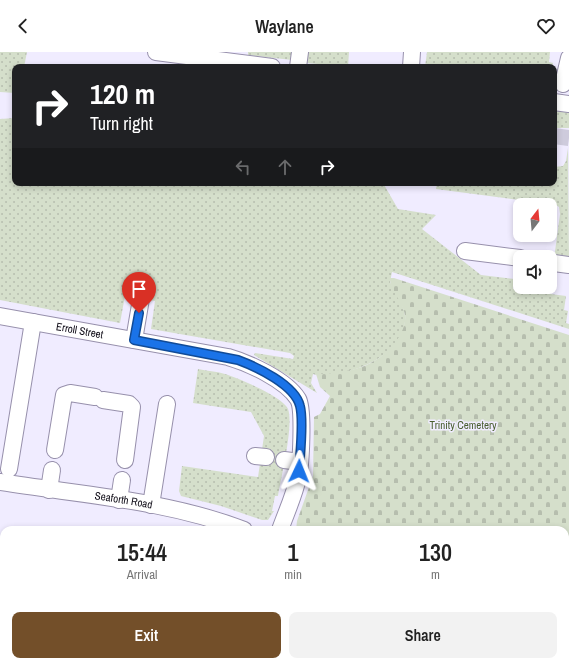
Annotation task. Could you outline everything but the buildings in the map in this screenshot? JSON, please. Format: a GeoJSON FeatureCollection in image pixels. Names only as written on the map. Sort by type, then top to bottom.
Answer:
{"type":"FeatureCollection","features":[{"type":"Feature","properties":{"kind":"street"},"geometry":{"type":"LineString","coordinates":[[156,52],[230,57],[259,64]]}},
{"type":"Feature","properties":{"kind":"street"},"geometry":{"type":"LineString","coordinates":[[298,64],[300,52]]}},
{"type":"Feature","properties":{"kind":"street"},"geometry":{"type":"LineString","coordinates":[[410,64],[412,52]]}},
{"type":"Feature","properties":{"kind":"street"},"geometry":{"type":"LineString","coordinates":[[563,84],[569,58]]}},
{"type":"Feature","properties":{"kind":"street"},"geometry":{"type":"LineString","coordinates":[[557,102],[569,104]]}},
{"type":"Feature","properties":{"kind":"street"},"geometry":{"type":"LineString","coordinates":[[465,251],[513,257]]}},
{"type":"Feature","properties":{"kind":"street"},"geometry":{"type":"LineString","coordinates":[[134,340],[141,299]]}},
{"type":"Feature","properties":{"kind":"street","name":"Erroll Street"},"geometry":{"type":"LineString","coordinates":[[0,316],[238,360],[279,381],[294,394],[300,406],[292,461],[298,480],[281,526]]}},
{"type":"Feature","properties":{"kind":"street"},"geometry":{"type":"LineString","coordinates":[[9,469],[33,322]]}},
{"type":"Feature","properties":{"kind":"street"},"geometry":{"type":"LineString","coordinates":[[55,450],[64,395],[70,393],[129,404],[132,407],[125,460]]}},
{"type":"Feature","properties":{"kind":"street"},"geometry":{"type":"LineString","coordinates":[[151,505],[167,404]]}},
{"type":"Feature","properties":{"kind":"street"},"geometry":{"type":"LineString","coordinates":[[49,490],[52,470]]}},
{"type":"Feature","properties":{"kind":"street"},"geometry":{"type":"LineString","coordinates":[[119,500],[122,480]]}},
{"type":"Feature","properties":{"kind":"street","name":"Seaforth Road"},"geometry":{"type":"LineString","coordinates":[[0,482],[151,505],[194,514],[232,526]]}},
{"type":"Feature","properties":{"kind":"green space"},"geometry":{"type":"Polygon","coordinates":[[[0,52],[27,52],[25,64],[12,64],[12,93],[0,92],[0,52]]]}},
{"type":"Feature","properties":{"kind":"green space"},"geometry":{"type":"Polygon","coordinates":[[[248,52],[293,52],[292,60],[248,55],[248,52]]]}},
{"type":"Feature","properties":{"kind":"green space"},"geometry":{"type":"Polygon","coordinates":[[[308,52],[349,52],[348,64],[307,63],[308,52]]]}},
{"type":"Feature","properties":{"kind":"green space"},"geometry":{"type":"Polygon","coordinates":[[[427,52],[550,52],[549,62],[553,63],[553,64],[425,64],[427,52]]]}},
{"type":"Feature","properties":{"kind":"green space"},"geometry":{"type":"Polygon","coordinates":[[[557,107],[569,109],[569,128],[557,128],[557,107]]]}},
{"type":"Feature","properties":{"kind":"green space"},"geometry":{"type":"Polygon","coordinates":[[[12,118],[12,186],[385,186],[398,209],[436,215],[422,229],[481,275],[513,279],[513,294],[551,294],[566,296],[564,310],[568,311],[566,323],[569,324],[569,329],[392,272],[390,282],[401,303],[405,316],[403,330],[397,342],[387,353],[360,368],[330,374],[313,374],[311,383],[317,393],[254,355],[255,353],[293,359],[294,356],[290,353],[151,329],[155,301],[125,296],[120,323],[0,300],[0,119],[12,118]]]}},
{"type":"Feature","properties":{"kind":"green space"},"geometry":{"type":"Polygon","coordinates":[[[568,148],[569,261],[557,259],[557,250],[555,250],[560,214],[559,207],[557,206],[557,198],[513,198],[513,199],[436,189],[436,186],[557,186],[557,167],[563,166],[566,161],[568,148]]]}},
{"type":"Feature","properties":{"kind":"green space","name":"Trinity Cemetery"},"geometry":{"type":"Polygon","coordinates":[[[390,278],[394,278],[569,335],[569,526],[296,526],[313,476],[314,417],[320,414],[330,396],[320,387],[316,374],[350,370],[371,363],[380,357],[397,340],[405,322],[405,315],[402,305],[390,282],[390,278]]]}},
{"type":"Feature","properties":{"kind":"green space"},"geometry":{"type":"Polygon","coordinates":[[[198,369],[222,373],[249,384],[278,399],[288,409],[289,427],[284,464],[278,496],[275,496],[272,511],[274,511],[268,520],[262,520],[221,506],[181,496],[179,491],[182,466],[258,477],[264,436],[251,412],[193,403],[198,369]]]}},
{"type":"Feature","properties":{"kind":"tunnel"},"geometry":{"type":"LineString","coordinates":[[557,136],[569,138]]}},
{"type":"Feature","properties":{"kind":"route"},"geometry":{"type":"LineString","coordinates":[[139,313],[134,340],[228,357],[245,362],[279,381],[288,388],[298,400],[301,411],[299,471]]}}]}
